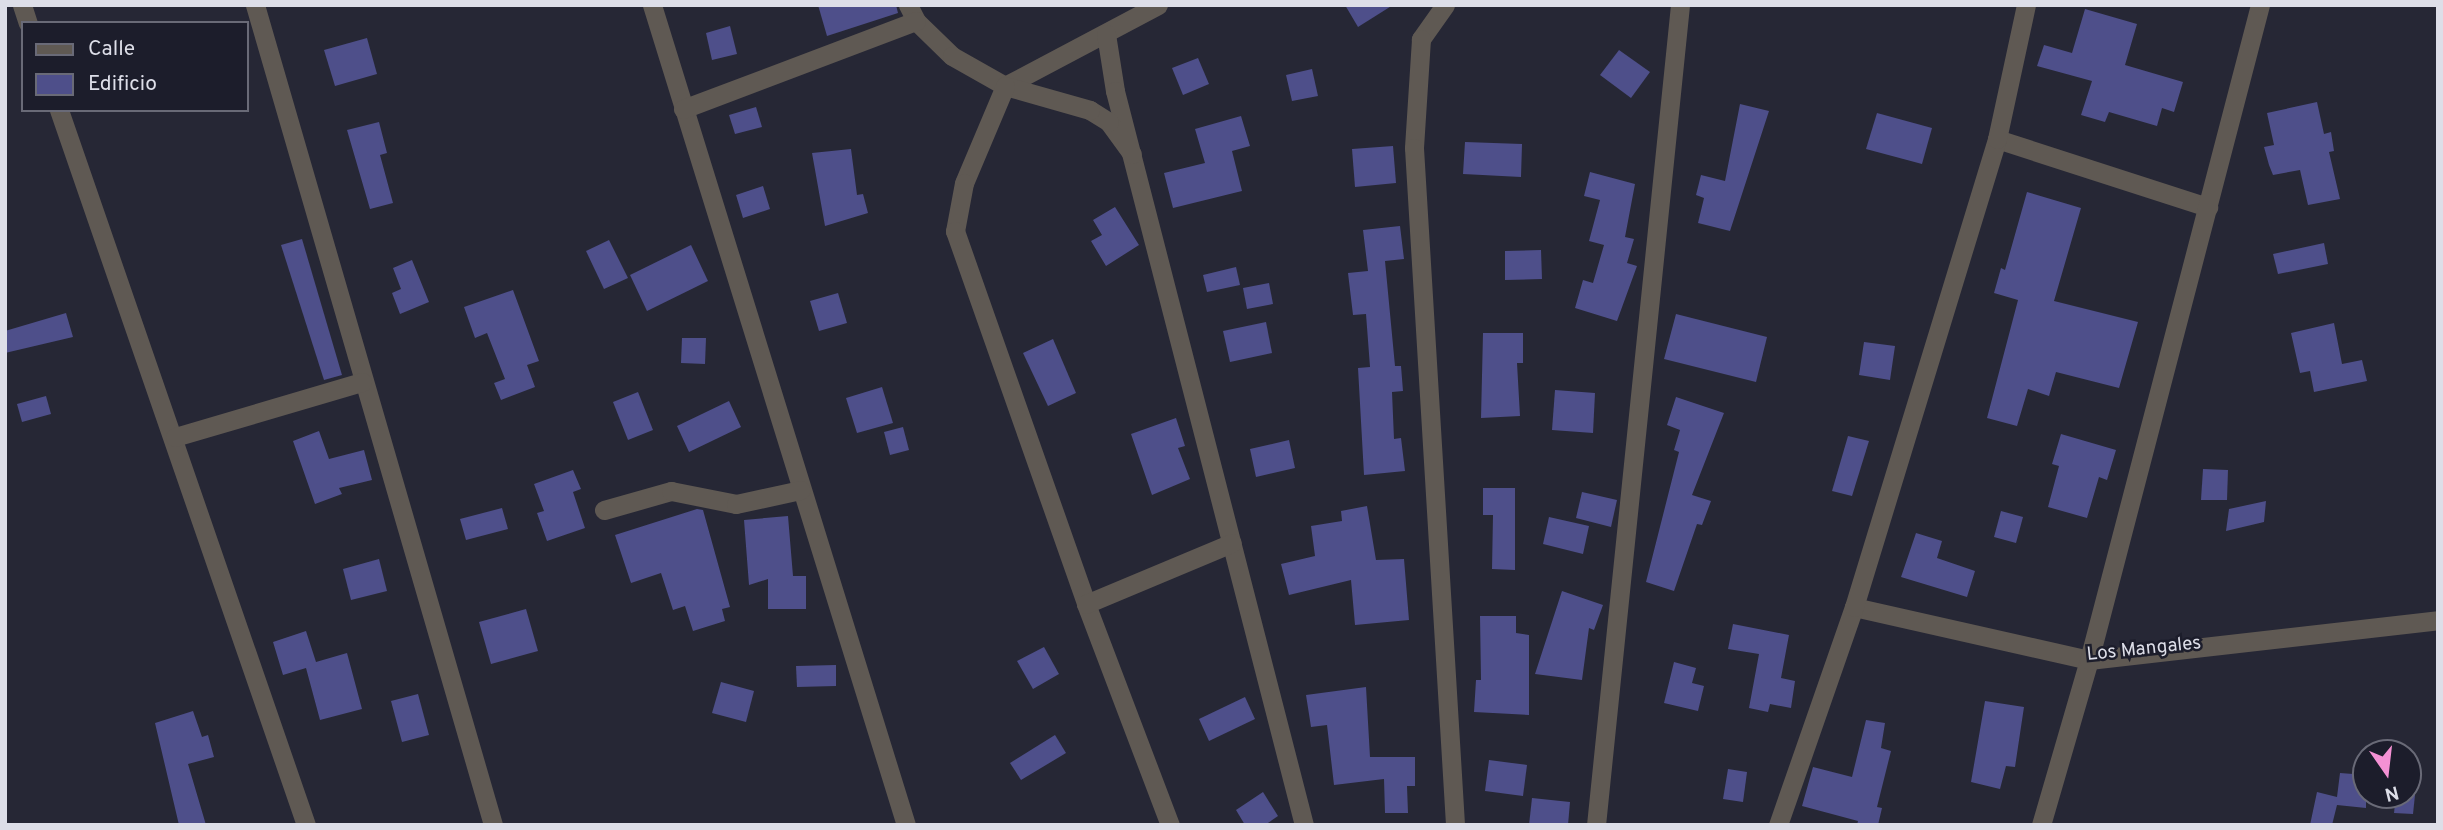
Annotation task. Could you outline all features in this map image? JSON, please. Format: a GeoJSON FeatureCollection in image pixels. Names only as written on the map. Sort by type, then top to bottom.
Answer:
{"type":"FeatureCollection","features":[{"type":"Feature","properties":{"kind":"street"},"geometry":{"type":"LineString","coordinates":[[255,5],[362,382],[493,825]]}},
{"type":"Feature","properties":{"kind":"street"},"geometry":{"type":"LineString","coordinates":[[652,5],[800,491],[906,825]]}},
{"type":"Feature","properties":{"kind":"street"},"geometry":{"type":"LineString","coordinates":[[1158,5],[1005,86],[964,183],[954,231],[1086,604],[1170,825]]}},
{"type":"Feature","properties":{"kind":"street"},"geometry":{"type":"LineString","coordinates":[[1445,5],[1421,38],[1414,148],[1455,825]]}},
{"type":"Feature","properties":{"kind":"street"},"geometry":{"type":"LineString","coordinates":[[1596,825],[1680,5]]}},
{"type":"Feature","properties":{"kind":"street"},"geometry":{"type":"LineString","coordinates":[[1778,825],[1854,607],[1997,139],[2026,5]]}},
{"type":"Feature","properties":{"kind":"street"},"geometry":{"type":"LineString","coordinates":[[2041,825],[2089,660],[2260,5]]}},
{"type":"Feature","properties":{"kind":"street"},"geometry":{"type":"LineString","coordinates":[[683,109],[912,13],[952,57],[1005,86],[1090,110],[1109,122],[1132,154]]}},
{"type":"Feature","properties":{"kind":"street"},"geometry":{"type":"LineString","coordinates":[[1106,34],[1132,154],[1304,825]]}},
{"type":"Feature","properties":{"kind":"street"},"geometry":{"type":"LineString","coordinates":[[61,112],[175,437],[306,825]]}},
{"type":"Feature","properties":{"kind":"street"},"geometry":{"type":"LineString","coordinates":[[1997,139],[2208,207]]}},
{"type":"Feature","properties":{"kind":"street"},"geometry":{"type":"LineString","coordinates":[[175,437],[362,382]]}},
{"type":"Feature","properties":{"kind":"street"},"geometry":{"type":"LineString","coordinates":[[604,510],[670,491],[736,504],[800,491]]}},
{"type":"Feature","properties":{"kind":"street"},"geometry":{"type":"LineString","coordinates":[[1086,604],[1232,543]]}},
{"type":"Feature","properties":{"kind":"street","name":"Los Mangales"},"geometry":{"type":"LineString","coordinates":[[1854,607],[2089,660],[2438,620]]}},
{"type":"Feature","properties":{"kind":"building"},"geometry":{"type":"Polygon","coordinates":[[[818,5],[896,5],[898,13],[827,36],[818,5]]]}},
{"type":"Feature","properties":{"kind":"building"},"geometry":{"type":"Polygon","coordinates":[[[1345,5],[1393,5],[1358,27],[1345,5]]]}},
{"type":"Feature","properties":{"kind":"building"},"geometry":{"type":"Polygon","coordinates":[[[2085,9],[2137,24],[2125,65],[2183,82],[2174,112],[2162,108],[2157,126],[2109,112],[2105,122],[2081,115],[2092,81],[2037,66],[2044,45],[2072,53],[2085,9]]]}},
{"type":"Feature","properties":{"kind":"building"},"geometry":{"type":"Polygon","coordinates":[[[730,26],[737,54],[712,60],[706,33],[730,26]]]}},
{"type":"Feature","properties":{"kind":"building"},"geometry":{"type":"Polygon","coordinates":[[[367,38],[377,74],[335,86],[324,50],[367,38]]]}},
{"type":"Feature","properties":{"kind":"building"},"geometry":{"type":"Polygon","coordinates":[[[1619,50],[1650,72],[1631,98],[1600,75],[1619,50]]]}},
{"type":"Feature","properties":{"kind":"building"},"geometry":{"type":"Polygon","coordinates":[[[1198,58],[1209,84],[1183,95],[1172,68],[1198,58]]]}},
{"type":"Feature","properties":{"kind":"building"},"geometry":{"type":"Polygon","coordinates":[[[1312,69],[1318,96],[1292,101],[1286,75],[1312,69]]]}},
{"type":"Feature","properties":{"kind":"building"},"geometry":{"type":"Polygon","coordinates":[[[2317,102],[2324,134],[2331,132],[2334,151],[2329,152],[2340,199],[2308,205],[2300,170],[2273,175],[2264,147],[2274,145],[2267,113],[2317,102]]]}},
{"type":"Feature","properties":{"kind":"building"},"geometry":{"type":"Polygon","coordinates":[[[1740,104],[1769,111],[1730,231],[1698,223],[1704,198],[1696,195],[1701,175],[1725,181],[1740,104]]]}},
{"type":"Feature","properties":{"kind":"building"},"geometry":{"type":"Polygon","coordinates":[[[756,107],[762,127],[735,134],[729,115],[756,107]]]}},
{"type":"Feature","properties":{"kind":"building"},"geometry":{"type":"Polygon","coordinates":[[[1877,113],[1932,128],[1922,164],[1866,149],[1877,113]]]}},
{"type":"Feature","properties":{"kind":"building"},"geometry":{"type":"Polygon","coordinates":[[[1241,116],[1250,146],[1232,151],[1242,191],[1173,208],[1164,173],[1205,163],[1195,129],[1241,116]]]}},
{"type":"Feature","properties":{"kind":"building"},"geometry":{"type":"Polygon","coordinates":[[[379,122],[387,153],[380,155],[393,203],[370,209],[347,130],[379,122]]]}},
{"type":"Feature","properties":{"kind":"building"},"geometry":{"type":"Polygon","coordinates":[[[1465,142],[1522,144],[1521,177],[1463,174],[1465,142]]]}},
{"type":"Feature","properties":{"kind":"building"},"geometry":{"type":"Polygon","coordinates":[[[1393,146],[1396,183],[1355,187],[1352,149],[1393,146]]]}},
{"type":"Feature","properties":{"kind":"building"},"geometry":{"type":"Polygon","coordinates":[[[851,149],[857,195],[863,194],[868,213],[825,226],[812,153],[851,149]]]}},
{"type":"Feature","properties":{"kind":"building"},"geometry":{"type":"Polygon","coordinates":[[[1590,172],[1635,184],[1625,237],[1634,239],[1627,263],[1637,266],[1617,321],[1575,308],[1583,280],[1593,283],[1604,245],[1589,241],[1600,200],[1584,196],[1590,172]]]}},
{"type":"Feature","properties":{"kind":"building"},"geometry":{"type":"Polygon","coordinates":[[[763,186],[770,209],[743,218],[736,195],[763,186]]]}},
{"type":"Feature","properties":{"kind":"building"},"geometry":{"type":"Polygon","coordinates":[[[2027,192],[2081,208],[2054,301],[2138,322],[2119,388],[2056,372],[2049,396],[2028,389],[2017,426],[1987,418],[2018,300],[1994,293],[2001,268],[2005,270],[2027,192]]]}},
{"type":"Feature","properties":{"kind":"building"},"geometry":{"type":"Polygon","coordinates":[[[1115,207],[1139,245],[1106,266],[1091,241],[1102,235],[1093,220],[1115,207]]]}},
{"type":"Feature","properties":{"kind":"building"},"geometry":{"type":"Polygon","coordinates":[[[1400,226],[1404,259],[1385,261],[1395,366],[1401,366],[1403,391],[1392,392],[1394,439],[1401,438],[1405,471],[1364,475],[1358,368],[1370,367],[1366,314],[1353,315],[1348,273],[1368,271],[1363,230],[1400,226]]]}},
{"type":"Feature","properties":{"kind":"building"},"geometry":{"type":"Polygon","coordinates":[[[302,239],[342,375],[324,380],[281,245],[302,239]]]}},
{"type":"Feature","properties":{"kind":"building"},"geometry":{"type":"Polygon","coordinates":[[[609,240],[628,278],[604,289],[586,251],[609,240]]]}},
{"type":"Feature","properties":{"kind":"building"},"geometry":{"type":"Polygon","coordinates":[[[2324,243],[2328,264],[2278,274],[2273,254],[2324,243]]]}},
{"type":"Feature","properties":{"kind":"building"},"geometry":{"type":"Polygon","coordinates":[[[691,245],[708,281],[647,311],[630,275],[691,245]]]}},
{"type":"Feature","properties":{"kind":"building"},"geometry":{"type":"Polygon","coordinates":[[[1541,250],[1542,279],[1505,280],[1505,251],[1541,250]]]}},
{"type":"Feature","properties":{"kind":"building"},"geometry":{"type":"Polygon","coordinates":[[[412,260],[429,302],[400,314],[392,293],[401,289],[393,268],[412,260]]]}},
{"type":"Feature","properties":{"kind":"building"},"geometry":{"type":"Polygon","coordinates":[[[1236,267],[1240,285],[1207,292],[1203,275],[1236,267]]]}},
{"type":"Feature","properties":{"kind":"building"},"geometry":{"type":"Polygon","coordinates":[[[1269,283],[1273,304],[1247,309],[1243,288],[1269,283]]]}},
{"type":"Feature","properties":{"kind":"building"},"geometry":{"type":"Polygon","coordinates":[[[513,290],[539,361],[527,365],[535,387],[501,400],[494,383],[505,379],[487,333],[475,338],[464,307],[513,290]]]}},
{"type":"Feature","properties":{"kind":"building"},"geometry":{"type":"Polygon","coordinates":[[[838,293],[847,323],[819,331],[810,301],[838,293]]]}},
{"type":"Feature","properties":{"kind":"building"},"geometry":{"type":"Polygon","coordinates":[[[66,313],[73,337],[5,353],[5,331],[66,313]]]}},
{"type":"Feature","properties":{"kind":"building"},"geometry":{"type":"Polygon","coordinates":[[[1676,314],[1767,337],[1756,382],[1664,359],[1676,314]]]}},
{"type":"Feature","properties":{"kind":"building"},"geometry":{"type":"Polygon","coordinates":[[[1266,322],[1272,353],[1230,362],[1223,331],[1266,322]]]}},
{"type":"Feature","properties":{"kind":"building"},"geometry":{"type":"Polygon","coordinates":[[[2334,323],[2342,364],[2362,360],[2367,381],[2314,392],[2310,371],[2300,373],[2291,333],[2334,323]]]}},
{"type":"Feature","properties":{"kind":"building"},"geometry":{"type":"Polygon","coordinates":[[[1483,333],[1523,333],[1523,363],[1517,363],[1520,416],[1481,418],[1483,333]]]}},
{"type":"Feature","properties":{"kind":"building"},"geometry":{"type":"Polygon","coordinates":[[[682,338],[706,338],[705,364],[681,363],[682,338]]]}},
{"type":"Feature","properties":{"kind":"building"},"geometry":{"type":"Polygon","coordinates":[[[1053,339],[1076,393],[1048,406],[1023,353],[1053,339]]]}},
{"type":"Feature","properties":{"kind":"building"},"geometry":{"type":"Polygon","coordinates":[[[1864,342],[1895,346],[1890,380],[1859,375],[1864,342]]]}},
{"type":"Feature","properties":{"kind":"building"},"geometry":{"type":"Polygon","coordinates":[[[882,387],[893,423],[857,433],[846,398],[882,387]]]}},
{"type":"Feature","properties":{"kind":"building"},"geometry":{"type":"Polygon","coordinates":[[[1555,390],[1595,393],[1593,433],[1552,430],[1555,390]]]}},
{"type":"Feature","properties":{"kind":"building"},"geometry":{"type":"Polygon","coordinates":[[[638,392],[653,430],[628,440],[613,402],[638,392]]]}},
{"type":"Feature","properties":{"kind":"building"},"geometry":{"type":"Polygon","coordinates":[[[46,396],[51,414],[22,422],[17,404],[46,396]]]}},
{"type":"Feature","properties":{"kind":"building"},"geometry":{"type":"Polygon","coordinates":[[[1676,397],[1724,413],[1692,495],[1711,501],[1702,525],[1697,524],[1674,591],[1646,582],[1679,452],[1674,450],[1680,430],[1667,425],[1676,397]]]}},
{"type":"Feature","properties":{"kind":"building"},"geometry":{"type":"Polygon","coordinates":[[[729,401],[741,427],[689,452],[677,426],[729,401]]]}},
{"type":"Feature","properties":{"kind":"building"},"geometry":{"type":"Polygon","coordinates":[[[1176,418],[1185,446],[1178,448],[1190,479],[1152,495],[1131,434],[1176,418]]]}},
{"type":"Feature","properties":{"kind":"building"},"geometry":{"type":"Polygon","coordinates":[[[903,427],[909,450],[890,455],[884,432],[903,427]]]}},
{"type":"Feature","properties":{"kind":"building"},"geometry":{"type":"Polygon","coordinates":[[[319,431],[329,459],[364,450],[372,480],[339,488],[342,494],[315,504],[293,441],[319,431]]]}},
{"type":"Feature","properties":{"kind":"building"},"geometry":{"type":"Polygon","coordinates":[[[2061,434],[2116,450],[2107,480],[2099,477],[2087,518],[2048,507],[2059,466],[2052,464],[2061,434]]]}},
{"type":"Feature","properties":{"kind":"building"},"geometry":{"type":"Polygon","coordinates":[[[1848,436],[1869,441],[1852,496],[1832,491],[1848,436]]]}},
{"type":"Feature","properties":{"kind":"building"},"geometry":{"type":"Polygon","coordinates":[[[1289,440],[1295,468],[1256,477],[1250,449],[1289,440]]]}},
{"type":"Feature","properties":{"kind":"building"},"geometry":{"type":"Polygon","coordinates":[[[2203,469],[2228,470],[2227,500],[2201,500],[2203,469]]]}},
{"type":"Feature","properties":{"kind":"building"},"geometry":{"type":"Polygon","coordinates":[[[573,470],[581,489],[573,492],[585,528],[547,541],[537,513],[544,511],[534,484],[573,470]]]}},
{"type":"Feature","properties":{"kind":"building"},"geometry":{"type":"Polygon","coordinates":[[[1483,488],[1515,488],[1515,570],[1492,569],[1493,515],[1483,515],[1483,488]]]}},
{"type":"Feature","properties":{"kind":"building"},"geometry":{"type":"Polygon","coordinates":[[[1582,492],[1617,500],[1611,527],[1576,518],[1582,492]]]}},
{"type":"Feature","properties":{"kind":"building"},"geometry":{"type":"Polygon","coordinates":[[[2266,501],[2264,522],[2226,531],[2229,509],[2266,501]]]}},
{"type":"Feature","properties":{"kind":"building"},"geometry":{"type":"Polygon","coordinates":[[[1367,506],[1376,560],[1404,559],[1409,620],[1355,625],[1351,580],[1289,595],[1281,564],[1315,556],[1311,526],[1342,521],[1341,511],[1367,506]]]}},
{"type":"Feature","properties":{"kind":"building"},"geometry":{"type":"Polygon","coordinates":[[[502,508],[508,529],[466,540],[460,519],[502,508]]]}},
{"type":"Feature","properties":{"kind":"building"},"geometry":{"type":"Polygon","coordinates":[[[697,509],[703,510],[730,607],[722,609],[725,621],[693,631],[685,606],[673,610],[661,573],[631,583],[615,535],[697,509]]]}},
{"type":"Feature","properties":{"kind":"building"},"geometry":{"type":"Polygon","coordinates":[[[2001,511],[2023,517],[2016,543],[1994,537],[2001,511]]]}},
{"type":"Feature","properties":{"kind":"building"},"geometry":{"type":"Polygon","coordinates":[[[788,516],[793,576],[806,576],[806,609],[768,609],[768,579],[749,585],[744,520],[788,516]]]}},
{"type":"Feature","properties":{"kind":"building"},"geometry":{"type":"Polygon","coordinates":[[[1549,517],[1589,526],[1583,554],[1543,544],[1549,517]]]}},
{"type":"Feature","properties":{"kind":"building"},"geometry":{"type":"Polygon","coordinates":[[[1916,533],[1942,541],[1937,558],[1975,571],[1967,597],[1901,577],[1916,533]]]}},
{"type":"Feature","properties":{"kind":"building"},"geometry":{"type":"Polygon","coordinates":[[[379,559],[387,591],[351,600],[343,569],[379,559]]]}},
{"type":"Feature","properties":{"kind":"building"},"geometry":{"type":"Polygon","coordinates":[[[1562,591],[1603,605],[1594,630],[1589,628],[1582,680],[1535,674],[1562,591]]]}},
{"type":"Feature","properties":{"kind":"building"},"geometry":{"type":"Polygon","coordinates":[[[526,609],[538,651],[491,664],[479,622],[526,609]]]}},
{"type":"Feature","properties":{"kind":"building"},"geometry":{"type":"Polygon","coordinates":[[[1480,616],[1516,616],[1516,633],[1529,635],[1529,715],[1474,712],[1476,680],[1481,680],[1480,616]]]}},
{"type":"Feature","properties":{"kind":"building"},"geometry":{"type":"Polygon","coordinates":[[[1733,624],[1789,635],[1781,678],[1795,681],[1791,708],[1770,704],[1768,712],[1749,708],[1759,654],[1728,649],[1733,624]]]}},
{"type":"Feature","properties":{"kind":"building"},"geometry":{"type":"Polygon","coordinates":[[[306,631],[316,662],[347,653],[362,709],[320,720],[306,668],[283,675],[273,642],[306,631]]]}},
{"type":"Feature","properties":{"kind":"building"},"geometry":{"type":"Polygon","coordinates":[[[1044,647],[1059,674],[1033,689],[1017,661],[1044,647]]]}},
{"type":"Feature","properties":{"kind":"building"},"geometry":{"type":"Polygon","coordinates":[[[1674,662],[1696,668],[1692,683],[1704,686],[1698,711],[1664,703],[1674,662]]]}},
{"type":"Feature","properties":{"kind":"building"},"geometry":{"type":"Polygon","coordinates":[[[836,665],[836,686],[797,687],[796,666],[836,665]]]}},
{"type":"Feature","properties":{"kind":"building"},"geometry":{"type":"Polygon","coordinates":[[[721,682],[754,691],[746,722],[712,713],[721,682]]]}},
{"type":"Feature","properties":{"kind":"building"},"geometry":{"type":"Polygon","coordinates":[[[1366,687],[1370,757],[1415,757],[1415,786],[1407,786],[1408,813],[1385,813],[1384,779],[1334,785],[1327,725],[1311,727],[1306,695],[1366,687]]]}},
{"type":"Feature","properties":{"kind":"building"},"geometry":{"type":"Polygon","coordinates":[[[418,694],[429,735],[402,742],[391,701],[418,694]]]}},
{"type":"Feature","properties":{"kind":"building"},"geometry":{"type":"Polygon","coordinates":[[[1245,697],[1255,719],[1209,741],[1199,719],[1245,697]]]}},
{"type":"Feature","properties":{"kind":"building"},"geometry":{"type":"Polygon","coordinates":[[[1985,701],[2024,707],[2015,767],[2006,766],[2000,789],[1971,782],[1985,701]]]}},
{"type":"Feature","properties":{"kind":"building"},"geometry":{"type":"Polygon","coordinates":[[[193,711],[202,737],[208,735],[214,757],[188,764],[206,825],[179,825],[155,723],[193,711]]]}},
{"type":"Feature","properties":{"kind":"building"},"geometry":{"type":"Polygon","coordinates":[[[1866,720],[1885,723],[1881,748],[1891,751],[1877,807],[1882,808],[1878,825],[1857,825],[1858,821],[1802,806],[1813,767],[1852,777],[1866,720]]]}},
{"type":"Feature","properties":{"kind":"building"},"geometry":{"type":"Polygon","coordinates":[[[1055,735],[1066,753],[1021,780],[1010,763],[1055,735]]]}},
{"type":"Feature","properties":{"kind":"building"},"geometry":{"type":"Polygon","coordinates":[[[1489,760],[1527,765],[1523,796],[1485,791],[1489,760]]]}},
{"type":"Feature","properties":{"kind":"building"},"geometry":{"type":"Polygon","coordinates":[[[1728,769],[1747,772],[1743,802],[1723,799],[1728,769]]]}},
{"type":"Feature","properties":{"kind":"building"},"geometry":{"type":"Polygon","coordinates":[[[2340,773],[2352,774],[2352,807],[2337,805],[2332,825],[2310,825],[2317,792],[2337,797],[2340,773]]]}},
{"type":"Feature","properties":{"kind":"building"},"geometry":{"type":"Polygon","coordinates":[[[1263,792],[1278,816],[1265,825],[1245,825],[1236,810],[1263,792]]]}},
{"type":"Feature","properties":{"kind":"building"},"geometry":{"type":"Polygon","coordinates":[[[1532,798],[1570,802],[1568,825],[1529,825],[1532,798]]]}},
{"type":"Feature","properties":{"kind":"building"},"geometry":{"type":"Polygon","coordinates":[[[2394,809],[2414,809],[2413,814],[2394,813],[2394,809]]]}}]}
